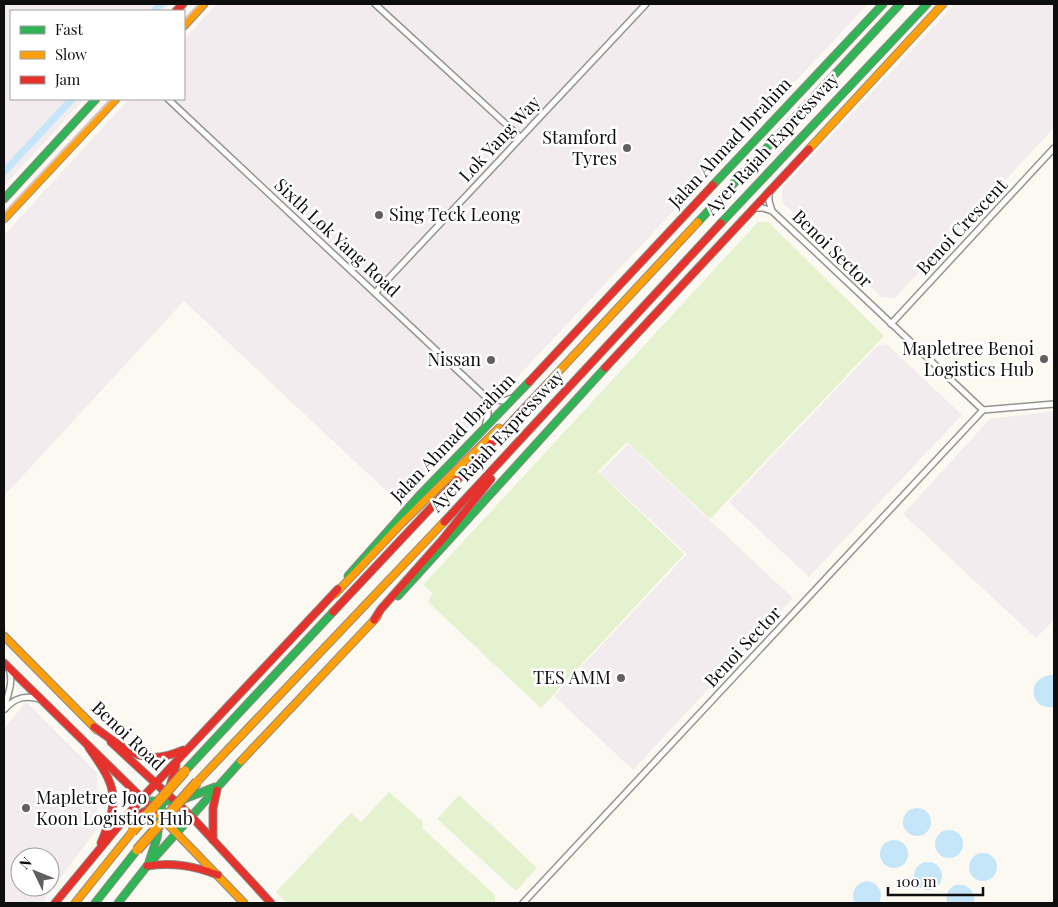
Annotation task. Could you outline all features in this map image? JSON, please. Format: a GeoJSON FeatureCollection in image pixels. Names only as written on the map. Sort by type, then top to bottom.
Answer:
{"type":"FeatureCollection","features":[{"type":"Feature","properties":{"kind":"main road"},"geometry":{"type":"LineString","coordinates":[[185,25],[204,4]]}},
{"type":"Feature","properties":{"kind":"main road","name":"Jalan Ahmad Ibrahim"},"geometry":{"type":"LineString","coordinates":[[55,903],[123,821],[179,758],[335,594],[344,580],[418,497],[517,395],[883,4]]}},
{"type":"Feature","properties":{"kind":"main road","name":"Ayer Rajah Expressway"},"geometry":{"type":"LineString","coordinates":[[75,903],[132,832],[185,771],[900,4]]}},
{"type":"Feature","properties":{"kind":"main road","name":"Ayer Rajah Expressway"},"geometry":{"type":"LineString","coordinates":[[95,903],[137,850],[197,782],[496,467],[753,187],[927,4]]}},
{"type":"Feature","properties":{"kind":"main road"},"geometry":{"type":"LineString","coordinates":[[118,903],[176,832],[219,785],[450,541],[581,393],[943,4]]}},
{"type":"Feature","properties":{"kind":"main road"},"geometry":{"type":"LineString","coordinates":[[4,200],[95,100]]}},
{"type":"Feature","properties":{"kind":"main road"},"geometry":{"type":"LineString","coordinates":[[4,219],[115,100]]}},
{"type":"Feature","properties":{"kind":"main road"},"geometry":{"type":"LineString","coordinates":[[335,594],[483,443],[535,397]]}},
{"type":"Feature","properties":{"kind":"main road"},"geometry":{"type":"LineString","coordinates":[[374,620],[381,609],[468,510],[492,477],[496,467]]}},
{"type":"Feature","properties":{"kind":"main road","name":"Benoi Road"},"geometry":{"type":"LineString","coordinates":[[4,636],[94,727],[156,784],[168,801],[191,816],[271,903]]}},
{"type":"Feature","properties":{"kind":"main road","name":"Benoi Road"},"geometry":{"type":"LineString","coordinates":[[6,666],[176,832],[244,903]]}},
{"type":"Feature","properties":{"kind":"main road"},"geometry":{"type":"LineString","coordinates":[[94,727],[129,752],[149,759],[171,756],[190,746]]}},
{"type":"Feature","properties":{"kind":"main road"},"geometry":{"type":"LineString","coordinates":[[89,748],[110,778],[116,796],[111,820],[97,852]]}},
{"type":"Feature","properties":{"kind":"main road"},"geometry":{"type":"LineString","coordinates":[[147,866],[164,821],[173,771],[179,758]]}},
{"type":"Feature","properties":{"kind":"main road"},"geometry":{"type":"LineString","coordinates":[[143,800],[168,801],[197,795],[219,785]]}},
{"type":"Feature","properties":{"kind":"main road"},"geometry":{"type":"LineString","coordinates":[[213,840],[213,808],[219,785]]}},
{"type":"Feature","properties":{"kind":"main road"},"geometry":{"type":"LineString","coordinates":[[123,821],[168,801]]}},
{"type":"Feature","properties":{"kind":"main road"},"geometry":{"type":"LineString","coordinates":[[147,866],[176,863],[196,866],[218,875]]}},
{"type":"Feature","properties":{"kind":"street"},"geometry":{"type":"LineString","coordinates":[[375,4],[520,137]]}},
{"type":"Feature","properties":{"kind":"street","name":"Lok Yang Way"},"geometry":{"type":"LineString","coordinates":[[375,293],[646,4]]}},
{"type":"Feature","properties":{"kind":"street","name":"Sixth Lok Yang Road"},"geometry":{"type":"LineString","coordinates":[[169,100],[487,398]]}},
{"type":"Feature","properties":{"kind":"street","name":"Benoi Crescent"},"geometry":{"type":"LineString","coordinates":[[891,324],[1054,148]]}},
{"type":"Feature","properties":{"kind":"street","name":"Benoi Sector"},"geometry":{"type":"LineString","coordinates":[[523,903],[983,410],[772,210],[769,192]]}},
{"type":"Feature","properties":{"kind":"street","name":"Benoi Sector"},"geometry":{"type":"LineString","coordinates":[[753,208],[772,210]]}},
{"type":"Feature","properties":{"kind":"street"},"geometry":{"type":"LineString","coordinates":[[484,428],[488,414],[487,398],[503,401],[517,395]]}},
{"type":"Feature","properties":{"kind":"street"},"geometry":{"type":"LineString","coordinates":[[983,410],[1054,404]]}},
{"type":"Feature","properties":{"kind":"street"},"geometry":{"type":"LineString","coordinates":[[4,710],[11,678],[6,666]]}},
{"type":"Feature","properties":{"kind":"street"},"geometry":{"type":"LineString","coordinates":[[4,710],[9,704],[20,697],[31,697],[40,700]]}},
{"type":"Feature","properties":{"kind":"shaded area"},"geometry":{"type":"Polygon","coordinates":[[[4,4],[171,4],[165,10],[10,10],[10,100],[83,100],[4,186],[4,4]]]}},
{"type":"Feature","properties":{"kind":"shaded area"},"geometry":{"type":"Polygon","coordinates":[[[217,4],[868,4],[399,503],[184,301],[4,496],[4,235],[128,100],[185,100],[185,38],[217,4]]]}},
{"type":"Feature","properties":{"kind":"shaded area"},"geometry":{"type":"Polygon","coordinates":[[[955,4],[1054,4],[1054,128],[895,298],[881,297],[782,202],[782,188],[955,4]]]}},
{"type":"Feature","properties":{"kind":"shaded area"},"geometry":{"type":"Polygon","coordinates":[[[887,344],[962,415],[809,577],[729,502],[877,346],[887,344]]]}},
{"type":"Feature","properties":{"kind":"shaded area"},"geometry":{"type":"Polygon","coordinates":[[[1054,411],[1054,620],[1036,638],[903,514],[990,419],[1054,411]]]}},
{"type":"Feature","properties":{"kind":"shaded area"},"geometry":{"type":"Polygon","coordinates":[[[628,444],[793,598],[633,770],[554,696],[687,554],[600,473],[628,444]]]}},
{"type":"Feature","properties":{"kind":"shaded area","name":"Mapletree Joo Koon Logistics Hub"},"geometry":{"type":"Polygon","coordinates":[[[26,702],[97,773],[98,828],[60,878],[60,847],[10,847],[10,897],[46,897],[42,903],[4,903],[4,729],[26,702]]]}},
{"type":"Feature","properties":{"kind":"green space"},"geometry":{"type":"Polygon","coordinates":[[[758,222],[768,222],[884,336],[710,519],[627,442],[598,472],[684,554],[541,708],[428,602],[433,593],[423,585],[758,222]]]}},
{"type":"Feature","properties":{"kind":"green space"},"geometry":{"type":"Polygon","coordinates":[[[389,792],[423,822],[422,828],[495,895],[495,903],[287,903],[276,892],[351,813],[361,822],[389,792]]]}},
{"type":"Feature","properties":{"kind":"green space"},"geometry":{"type":"Polygon","coordinates":[[[459,795],[537,868],[516,891],[437,819],[459,795]]]}},
{"type":"Feature","properties":{"kind":"water"},"geometry":{"type":"Polygon","coordinates":[[[1050,675],[1054,675],[1054,707],[1046,707],[1036,700],[1034,688],[1037,682],[1050,675]]]}},
{"type":"Feature","properties":{"kind":"water"},"geometry":{"type":"Polygon","coordinates":[[[917,808],[927,812],[931,822],[927,832],[917,836],[907,832],[903,822],[907,812],[917,808]]]}},
{"type":"Feature","properties":{"kind":"water"},"geometry":{"type":"Polygon","coordinates":[[[949,830],[959,834],[963,844],[959,854],[949,858],[939,854],[935,844],[939,834],[949,830]]]}},
{"type":"Feature","properties":{"kind":"water"},"geometry":{"type":"Polygon","coordinates":[[[894,840],[904,844],[908,854],[904,864],[894,868],[884,864],[880,854],[884,844],[894,840]]]}},
{"type":"Feature","properties":{"kind":"water"},"geometry":{"type":"Polygon","coordinates":[[[983,853],[993,857],[997,867],[993,877],[983,881],[973,877],[969,867],[973,857],[983,853]]]}},
{"type":"Feature","properties":{"kind":"water"},"geometry":{"type":"Polygon","coordinates":[[[928,862],[938,866],[942,876],[938,886],[928,890],[918,886],[914,876],[918,866],[928,862]]]}},
{"type":"Feature","properties":{"kind":"water"},"geometry":{"type":"Polygon","coordinates":[[[867,881],[875,884],[881,892],[879,903],[855,903],[853,892],[859,884],[867,881]]]}},
{"type":"Feature","properties":{"kind":"water"},"geometry":{"type":"Polygon","coordinates":[[[955,885],[964,885],[970,889],[974,895],[974,903],[947,903],[946,897],[948,892],[955,885]]]}},
{"type":"Feature","properties":{"kind":"waterway"},"geometry":{"type":"LineString","coordinates":[[155,10],[161,4]]}},
{"type":"Feature","properties":{"kind":"waterway"},"geometry":{"type":"LineString","coordinates":[[4,172],[71,100]]}},
{"type":"Feature","properties":{"kind":"railway"},"geometry":{"type":"LineString","coordinates":[[185,19],[199,4]]}},
{"type":"Feature","properties":{"kind":"railway"},"geometry":{"type":"LineString","coordinates":[[4,213],[110,100]]}},
{"type":"Feature","properties":{"kind":"traffic: fast"},"geometry":{"type":"LineString","coordinates":[[713,185],[883,4]]}},
{"type":"Feature","properties":{"kind":"traffic: fast"},"geometry":{"type":"LineString","coordinates":[[698,222],[900,4]]}},
{"type":"Feature","properties":{"kind":"traffic: fast"},"geometry":{"type":"LineString","coordinates":[[721,223],[927,4]]}},
{"type":"Feature","properties":{"kind":"traffic: fast"},"geometry":{"type":"LineString","coordinates":[[4,199],[95,100]]}},
{"type":"Feature","properties":{"kind":"traffic: fast"},"geometry":{"type":"LineString","coordinates":[[398,596],[605,368]]}},
{"type":"Feature","properties":{"kind":"traffic: fast"},"geometry":{"type":"LineString","coordinates":[[348,576],[418,497],[529,382]]}},
{"type":"Feature","properties":{"kind":"traffic: fast"},"geometry":{"type":"LineString","coordinates":[[185,771],[333,612]]}},
{"type":"Feature","properties":{"kind":"traffic: fast"},"geometry":{"type":"LineString","coordinates":[[118,903],[147,866],[241,761]]}},
{"type":"Feature","properties":{"kind":"traffic: fast"},"geometry":{"type":"LineString","coordinates":[[144,801],[179,801],[215,787]]}},
{"type":"Feature","properties":{"kind":"traffic: fast"},"geometry":{"type":"LineString","coordinates":[[149,862],[157,838],[163,797]]}},
{"type":"Feature","properties":{"kind":"traffic: fast"},"geometry":{"type":"LineString","coordinates":[[95,903],[137,850]]}},
{"type":"Feature","properties":{"kind":"traffic: slow"},"geometry":{"type":"LineString","coordinates":[[185,25],[204,4]]}},
{"type":"Feature","properties":{"kind":"traffic: slow"},"geometry":{"type":"LineString","coordinates":[[809,149],[943,4]]}},
{"type":"Feature","properties":{"kind":"traffic: slow"},"geometry":{"type":"LineString","coordinates":[[4,219],[115,100]]}},
{"type":"Feature","properties":{"kind":"traffic: slow"},"geometry":{"type":"LineString","coordinates":[[548,383],[698,222]]}},
{"type":"Feature","properties":{"kind":"traffic: slow"},"geometry":{"type":"LineString","coordinates":[[335,594],[402,523],[499,428]]}},
{"type":"Feature","properties":{"kind":"traffic: slow"},"geometry":{"type":"LineString","coordinates":[[197,782],[444,522]]}},
{"type":"Feature","properties":{"kind":"traffic: slow"},"geometry":{"type":"LineString","coordinates":[[241,761],[377,617]]}},
{"type":"Feature","properties":{"kind":"traffic: slow"},"geometry":{"type":"LineString","coordinates":[[4,636],[97,730]]}},
{"type":"Feature","properties":{"kind":"traffic: slow"},"geometry":{"type":"LineString","coordinates":[[132,832],[185,771]]}},
{"type":"Feature","properties":{"kind":"traffic: slow"},"geometry":{"type":"LineString","coordinates":[[137,850],[197,782]]}},
{"type":"Feature","properties":{"kind":"traffic: slow"},"geometry":{"type":"LineString","coordinates":[[155,811],[244,903]]}},
{"type":"Feature","properties":{"kind":"traffic: slow"},"geometry":{"type":"LineString","coordinates":[[75,903],[132,832]]}},
{"type":"Feature","properties":{"kind":"traffic: jam"},"geometry":{"type":"LineString","coordinates":[[177,10],[183,4]]}},
{"type":"Feature","properties":{"kind":"traffic: jam"},"geometry":{"type":"LineString","coordinates":[[605,368],[809,149]]}},
{"type":"Feature","properties":{"kind":"traffic: jam"},"geometry":{"type":"LineString","coordinates":[[529,382],[713,185]]}},
{"type":"Feature","properties":{"kind":"traffic: jam"},"geometry":{"type":"LineString","coordinates":[[444,522],[721,223]]}},
{"type":"Feature","properties":{"kind":"traffic: jam"},"geometry":{"type":"LineString","coordinates":[[333,612],[548,383]]}},
{"type":"Feature","properties":{"kind":"traffic: jam"},"geometry":{"type":"LineString","coordinates":[[374,620],[381,609],[443,539],[491,479]]}},
{"type":"Feature","properties":{"kind":"traffic: jam"},"geometry":{"type":"LineString","coordinates":[[55,903],[141,799],[338,589]]}},
{"type":"Feature","properties":{"kind":"traffic: jam"},"geometry":{"type":"LineString","coordinates":[[4,663],[155,811]]}},
{"type":"Feature","properties":{"kind":"traffic: jam"},"geometry":{"type":"LineString","coordinates":[[94,727],[126,749],[146,757],[169,755],[183,750]]}},
{"type":"Feature","properties":{"kind":"traffic: jam"},"geometry":{"type":"LineString","coordinates":[[111,742],[191,816],[271,903]]}},
{"type":"Feature","properties":{"kind":"traffic: jam"},"geometry":{"type":"LineString","coordinates":[[89,748],[105,773],[113,793],[111,815],[101,843]]}},
{"type":"Feature","properties":{"kind":"traffic: jam"},"geometry":{"type":"LineString","coordinates":[[169,790],[176,765]]}},
{"type":"Feature","properties":{"kind":"traffic: jam"},"geometry":{"type":"LineString","coordinates":[[213,840],[213,808],[217,790]]}},
{"type":"Feature","properties":{"kind":"traffic: jam"},"geometry":{"type":"LineString","coordinates":[[125,820],[151,809]]}},
{"type":"Feature","properties":{"kind":"traffic: jam"},"geometry":{"type":"LineString","coordinates":[[147,866],[166,864],[183,866],[218,875]]}},
{"type":"Feature","properties":{"kind":"place","name":"Stamford Tyres"},"geometry":{"type":"Point","coordinates":[627,148]}},
{"type":"Feature","properties":{"kind":"place","name":"Sing Teck Leong"},"geometry":{"type":"Point","coordinates":[379,215]}},
{"type":"Feature","properties":{"kind":"place","name":"Mapletree Benoi Logistics Hub"},"geometry":{"type":"Point","coordinates":[1044,359]}},
{"type":"Feature","properties":{"kind":"place","name":"Nissan"},"geometry":{"type":"Point","coordinates":[491,360]}},
{"type":"Feature","properties":{"kind":"place","name":"TES AMM"},"geometry":{"type":"Point","coordinates":[621,678]}},
{"type":"Feature","properties":{"kind":"place","name":"Mapletree Joo Koon Logistics Hub"},"geometry":{"type":"Point","coordinates":[26,808]}}]}
